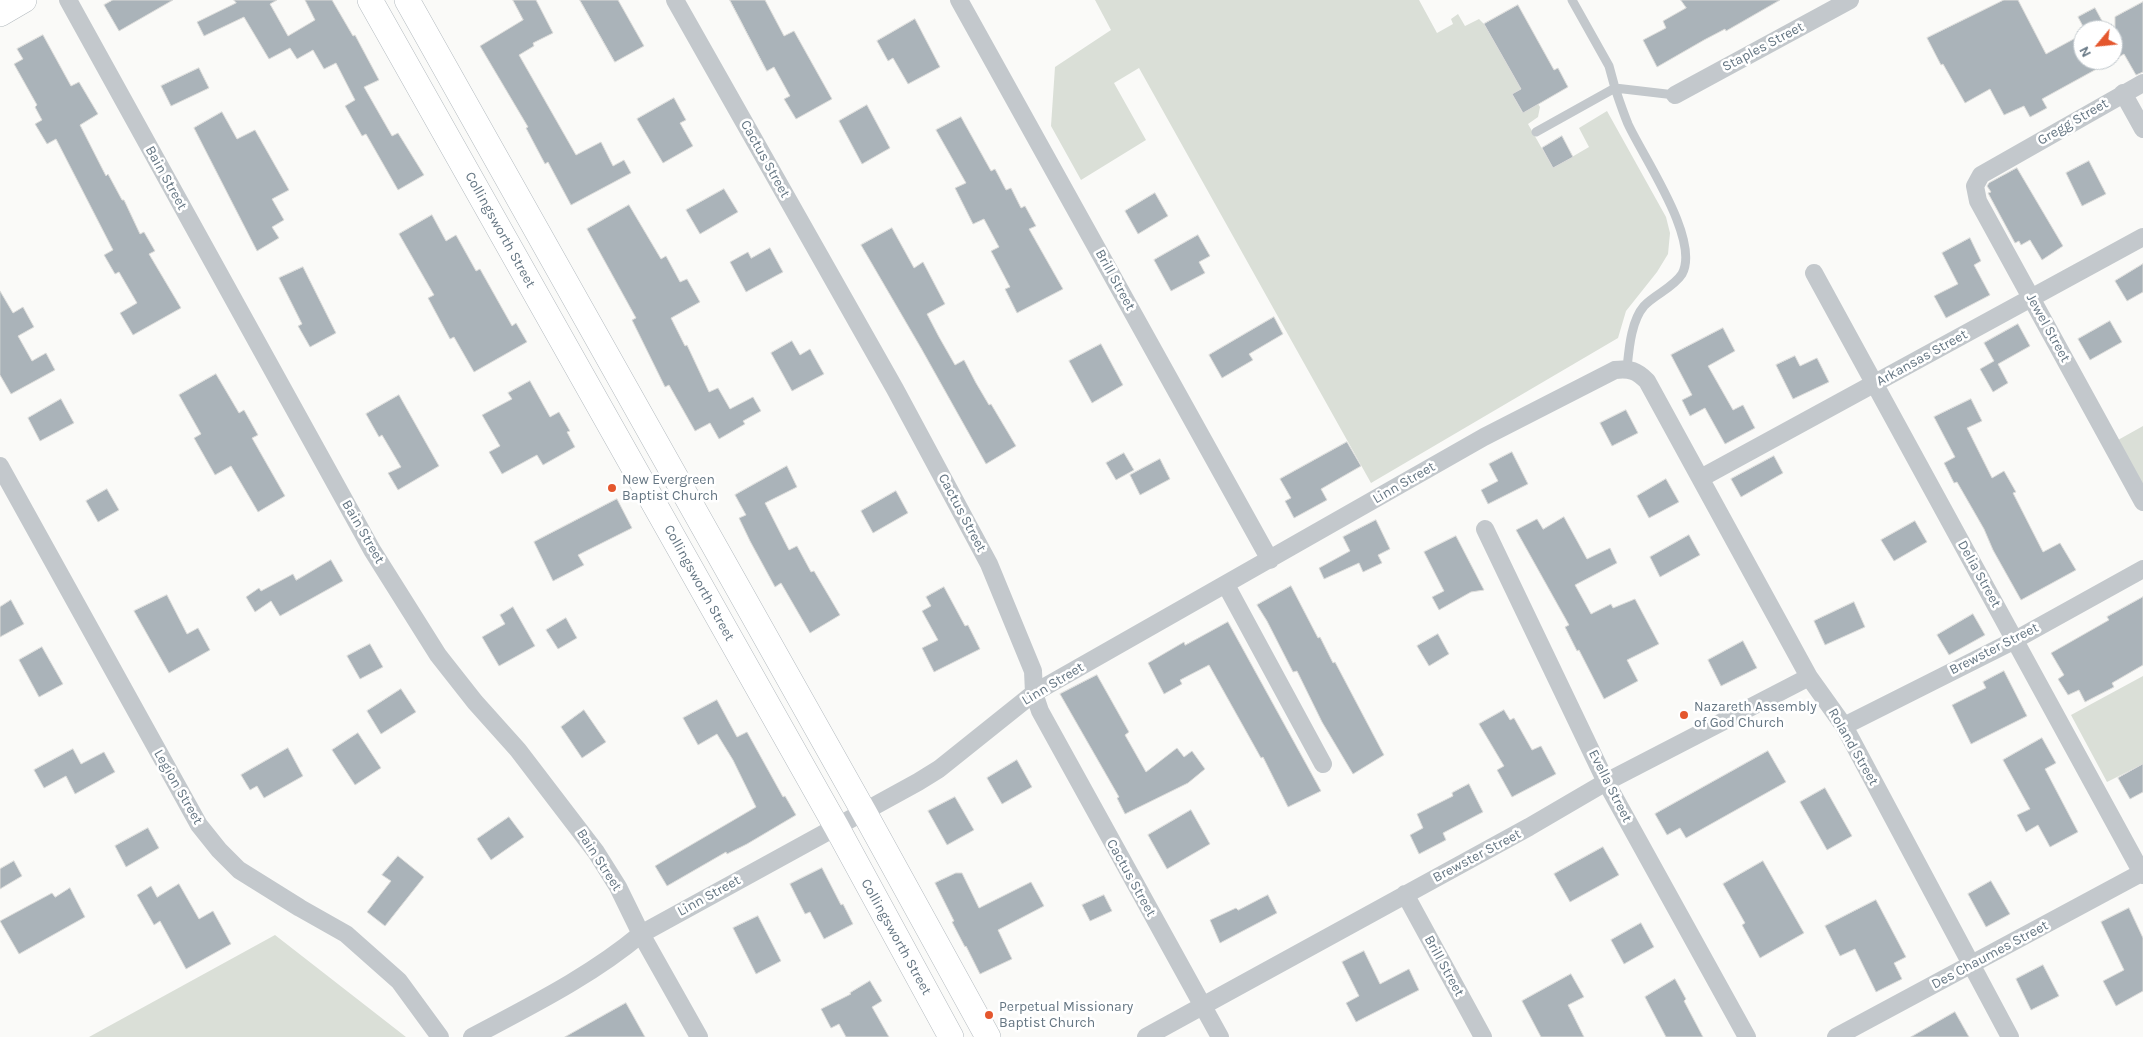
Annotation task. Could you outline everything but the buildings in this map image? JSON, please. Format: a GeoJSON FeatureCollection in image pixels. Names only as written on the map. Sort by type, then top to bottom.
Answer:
{"type":"FeatureCollection","features":[{"type":"Feature","properties":{"kind":"main road"},"geometry":{"type":"LineString","coordinates":[[0,14],[24,0]]}},
{"type":"Feature","properties":{"kind":"main road","name":"Collingsworth Street"},"geometry":{"type":"LineString","coordinates":[[370,0],[836,826],[951,1037]]}},
{"type":"Feature","properties":{"kind":"main road"},"geometry":{"type":"LineString","coordinates":[[407,0],[864,812],[988,1037]]}},
{"type":"Feature","properties":{"kind":"street","name":"Bain Street"},"geometry":{"type":"LineString","coordinates":[[68,0],[372,550],[438,655],[475,702],[518,750],[596,852],[618,887],[641,934],[699,1037]]}},
{"type":"Feature","properties":{"kind":"street","name":"Cactus Street"},"geometry":{"type":"LineString","coordinates":[[675,0],[894,389],[989,564],[1033,671],[1034,693],[1040,712],[1220,1037]]}},
{"type":"Feature","properties":{"kind":"street","name":"Brill Street"},"geometry":{"type":"LineString","coordinates":[[959,0],[1270,560]]}},
{"type":"Feature","properties":{"kind":"street","name":"Staples Street"},"geometry":{"type":"LineString","coordinates":[[1675,95],[1850,0]]}},
{"type":"Feature","properties":{"kind":"street","name":"Gregg Street"},"geometry":{"type":"LineString","coordinates":[[2002,162],[2143,83]]}},
{"type":"Feature","properties":{"kind":"street"},"geometry":{"type":"LineString","coordinates":[[2123,93],[2143,129]]}},
{"type":"Feature","properties":{"kind":"street","name":"Jewel Street"},"geometry":{"type":"LineString","coordinates":[[2002,162],[1981,175],[1975,186],[1978,200],[2143,502]]}},
{"type":"Feature","properties":{"kind":"street","name":"Arkansas Street"},"geometry":{"type":"LineString","coordinates":[[1701,478],[2143,237]]}},
{"type":"Feature","properties":{"kind":"street","name":"Delia Street"},"geometry":{"type":"LineString","coordinates":[[1814,273],[2143,873]]}},
{"type":"Feature","properties":{"kind":"street","name":"Linn Street"},"geometry":{"type":"LineString","coordinates":[[478,1036],[622,950],[641,934],[939,769],[1034,693],[1484,437],[1615,370],[1627,368]]}},
{"type":"Feature","properties":{"kind":"street","name":"Roland Street"},"geometry":{"type":"LineString","coordinates":[[1627,368],[1638,373],[1647,382],[1809,677],[1844,726],[2010,1037]]}},
{"type":"Feature","properties":{"kind":"street","name":"Legion Street"},"geometry":{"type":"LineString","coordinates":[[0,466],[199,825],[219,850],[239,870],[346,934],[399,981],[440,1037]]}},
{"type":"Feature","properties":{"kind":"street","name":"Evella Street"},"geometry":{"type":"LineString","coordinates":[[1485,529],[1606,782],[1747,1037]]}},
{"type":"Feature","properties":{"kind":"street","name":"Brewster Street"},"geometry":{"type":"LineString","coordinates":[[1844,726],[2014,640],[2143,569]]}},
{"type":"Feature","properties":{"kind":"street"},"geometry":{"type":"LineString","coordinates":[[1226,585],[1323,764]]}},
{"type":"Feature","properties":{"kind":"street","name":"Brewster Street"},"geometry":{"type":"LineString","coordinates":[[1146,1037],[1529,827],[1606,782],[1809,677]]}},
{"type":"Feature","properties":{"kind":"street","name":"Des Chaumes Street"},"geometry":{"type":"LineString","coordinates":[[1836,1037],[2143,873]]}},
{"type":"Feature","properties":{"kind":"street","name":"Brill Street"},"geometry":{"type":"LineString","coordinates":[[1405,894],[1483,1037]]}},
{"type":"Feature","properties":{"kind":"lane"},"geometry":{"type":"LineString","coordinates":[[1572,0],[1609,66],[1628,123],[1679,222],[1686,250],[1686,265],[1677,280],[1643,307],[1632,332],[1627,368]]}},
{"type":"Feature","properties":{"kind":"lane"},"geometry":{"type":"LineString","coordinates":[[1536,132],[1615,88],[1675,95]]}},
{"type":"Feature","properties":{"kind":"shaded area"},"geometry":{"type":"Polygon","coordinates":[[[1095,0],[1419,0],[1437,33],[1453,24],[1451,19],[1458,14],[1465,26],[1479,19],[1484,24],[1521,89],[1512,94],[1522,112],[1538,104],[1540,107],[1538,117],[1528,124],[1553,168],[1589,147],[1579,128],[1607,111],[1666,217],[1670,233],[1668,254],[1657,272],[1626,311],[1618,338],[1371,483],[1139,68],[1114,83],[1146,140],[1081,180],[1051,126],[1055,67],[1111,30],[1095,0]]]}},
{"type":"Feature","properties":{"kind":"shaded area"},"geometry":{"type":"Polygon","coordinates":[[[2143,426],[2143,487],[2118,440],[2143,426]]]}},
{"type":"Feature","properties":{"kind":"shaded area"},"geometry":{"type":"Polygon","coordinates":[[[2143,676],[2143,764],[2107,782],[2071,715],[2143,676]]]}},
{"type":"Feature","properties":{"kind":"shaded area"},"geometry":{"type":"Polygon","coordinates":[[[275,935],[406,1037],[89,1037],[275,935]]]}},
{"type":"Feature","properties":{"kind":"place","name":"New Evergreen Baptist Church"},"geometry":{"type":"Point","coordinates":[612,488]}},
{"type":"Feature","properties":{"kind":"place","name":"Nazareth Assembly of God Church"},"geometry":{"type":"Point","coordinates":[1684,715]}},
{"type":"Feature","properties":{"kind":"place","name":"Perpetual Missionary Baptist Church"},"geometry":{"type":"Point","coordinates":[989,1015]}}]}
